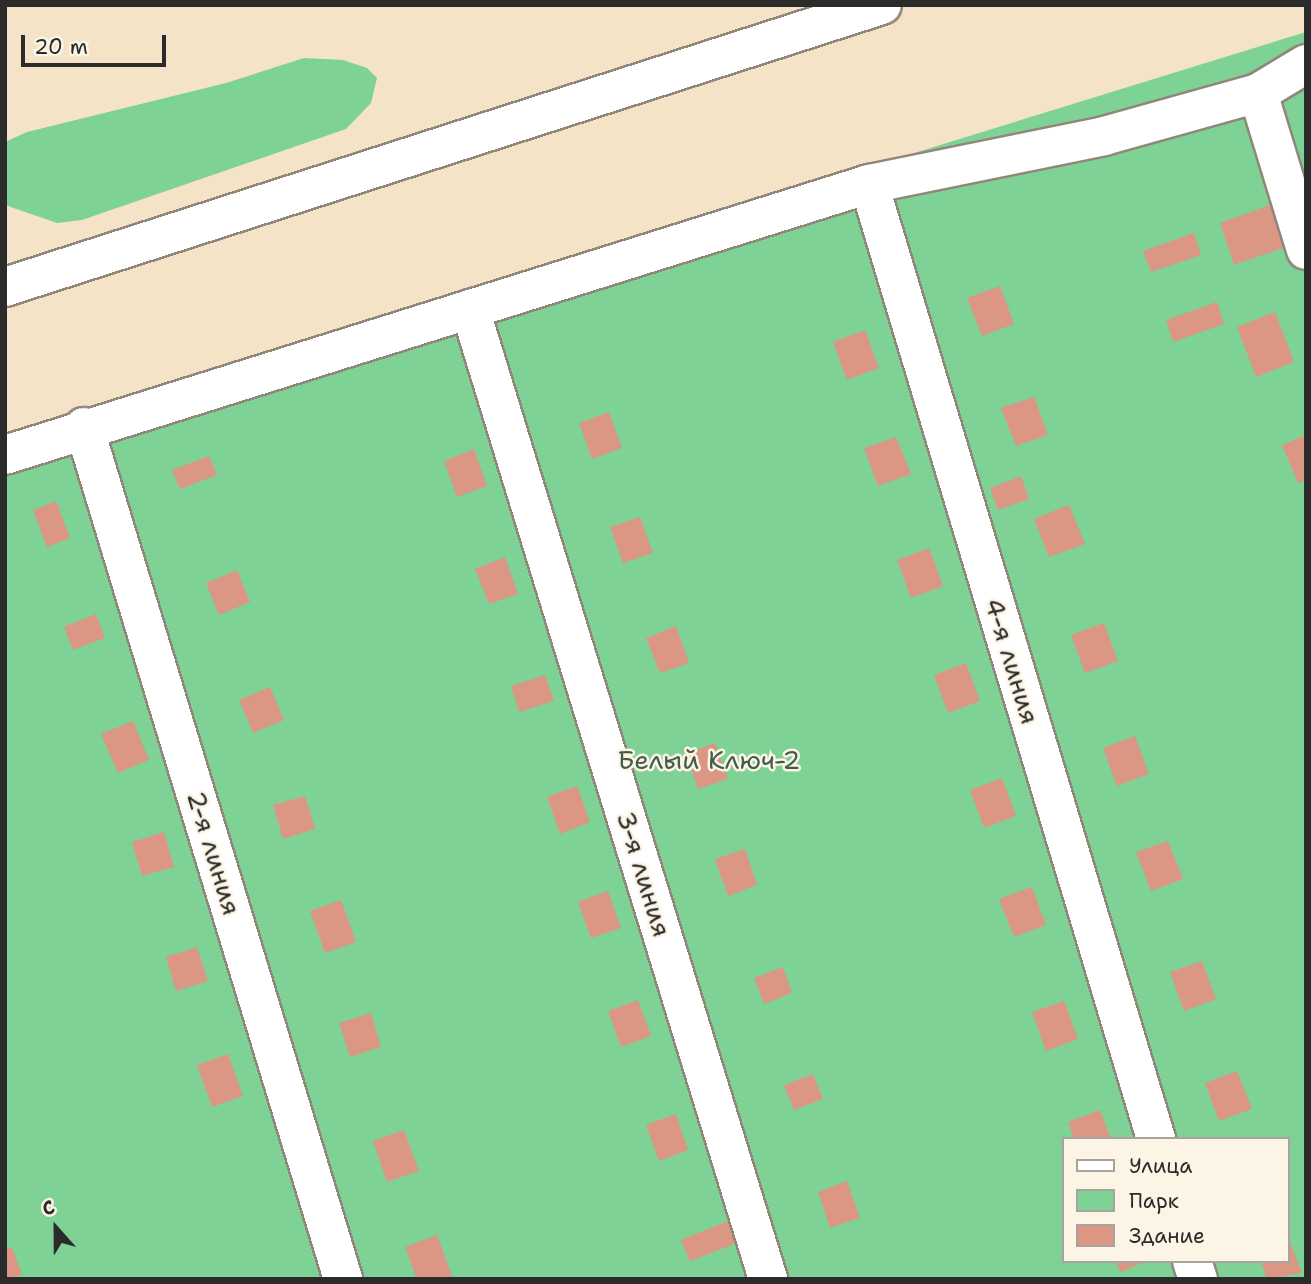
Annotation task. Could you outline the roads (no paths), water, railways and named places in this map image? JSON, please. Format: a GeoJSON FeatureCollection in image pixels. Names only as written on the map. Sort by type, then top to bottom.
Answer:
{"type":"FeatureCollection","features":[{"type":"Feature","properties":{"kind":"street"},"geometry":{"type":"LineString","coordinates":[[5,287],[882,5]]}},
{"type":"Feature","properties":{"kind":"street"},"geometry":{"type":"LineString","coordinates":[[5,455],[84,427],[869,184],[1104,136],[1258,93],[1306,64]]}},
{"type":"Feature","properties":{"kind":"street"},"geometry":{"type":"LineString","coordinates":[[1258,93],[1306,250]]}},
{"type":"Feature","properties":{"kind":"street","name":"4-я линия"},"geometry":{"type":"LineString","coordinates":[[869,184],[1155,1137]]}},
{"type":"Feature","properties":{"kind":"street","name":"3-я линия"},"geometry":{"type":"LineString","coordinates":[[470,309],[768,1279]]}},
{"type":"Feature","properties":{"kind":"street","name":"2-я линия"},"geometry":{"type":"LineString","coordinates":[[84,427],[344,1279]]}},
{"type":"Feature","properties":{"kind":"park label","name":"Белый Ключ-2"},"geometry":{"type":"Point","coordinates":[709,760]}}]}
